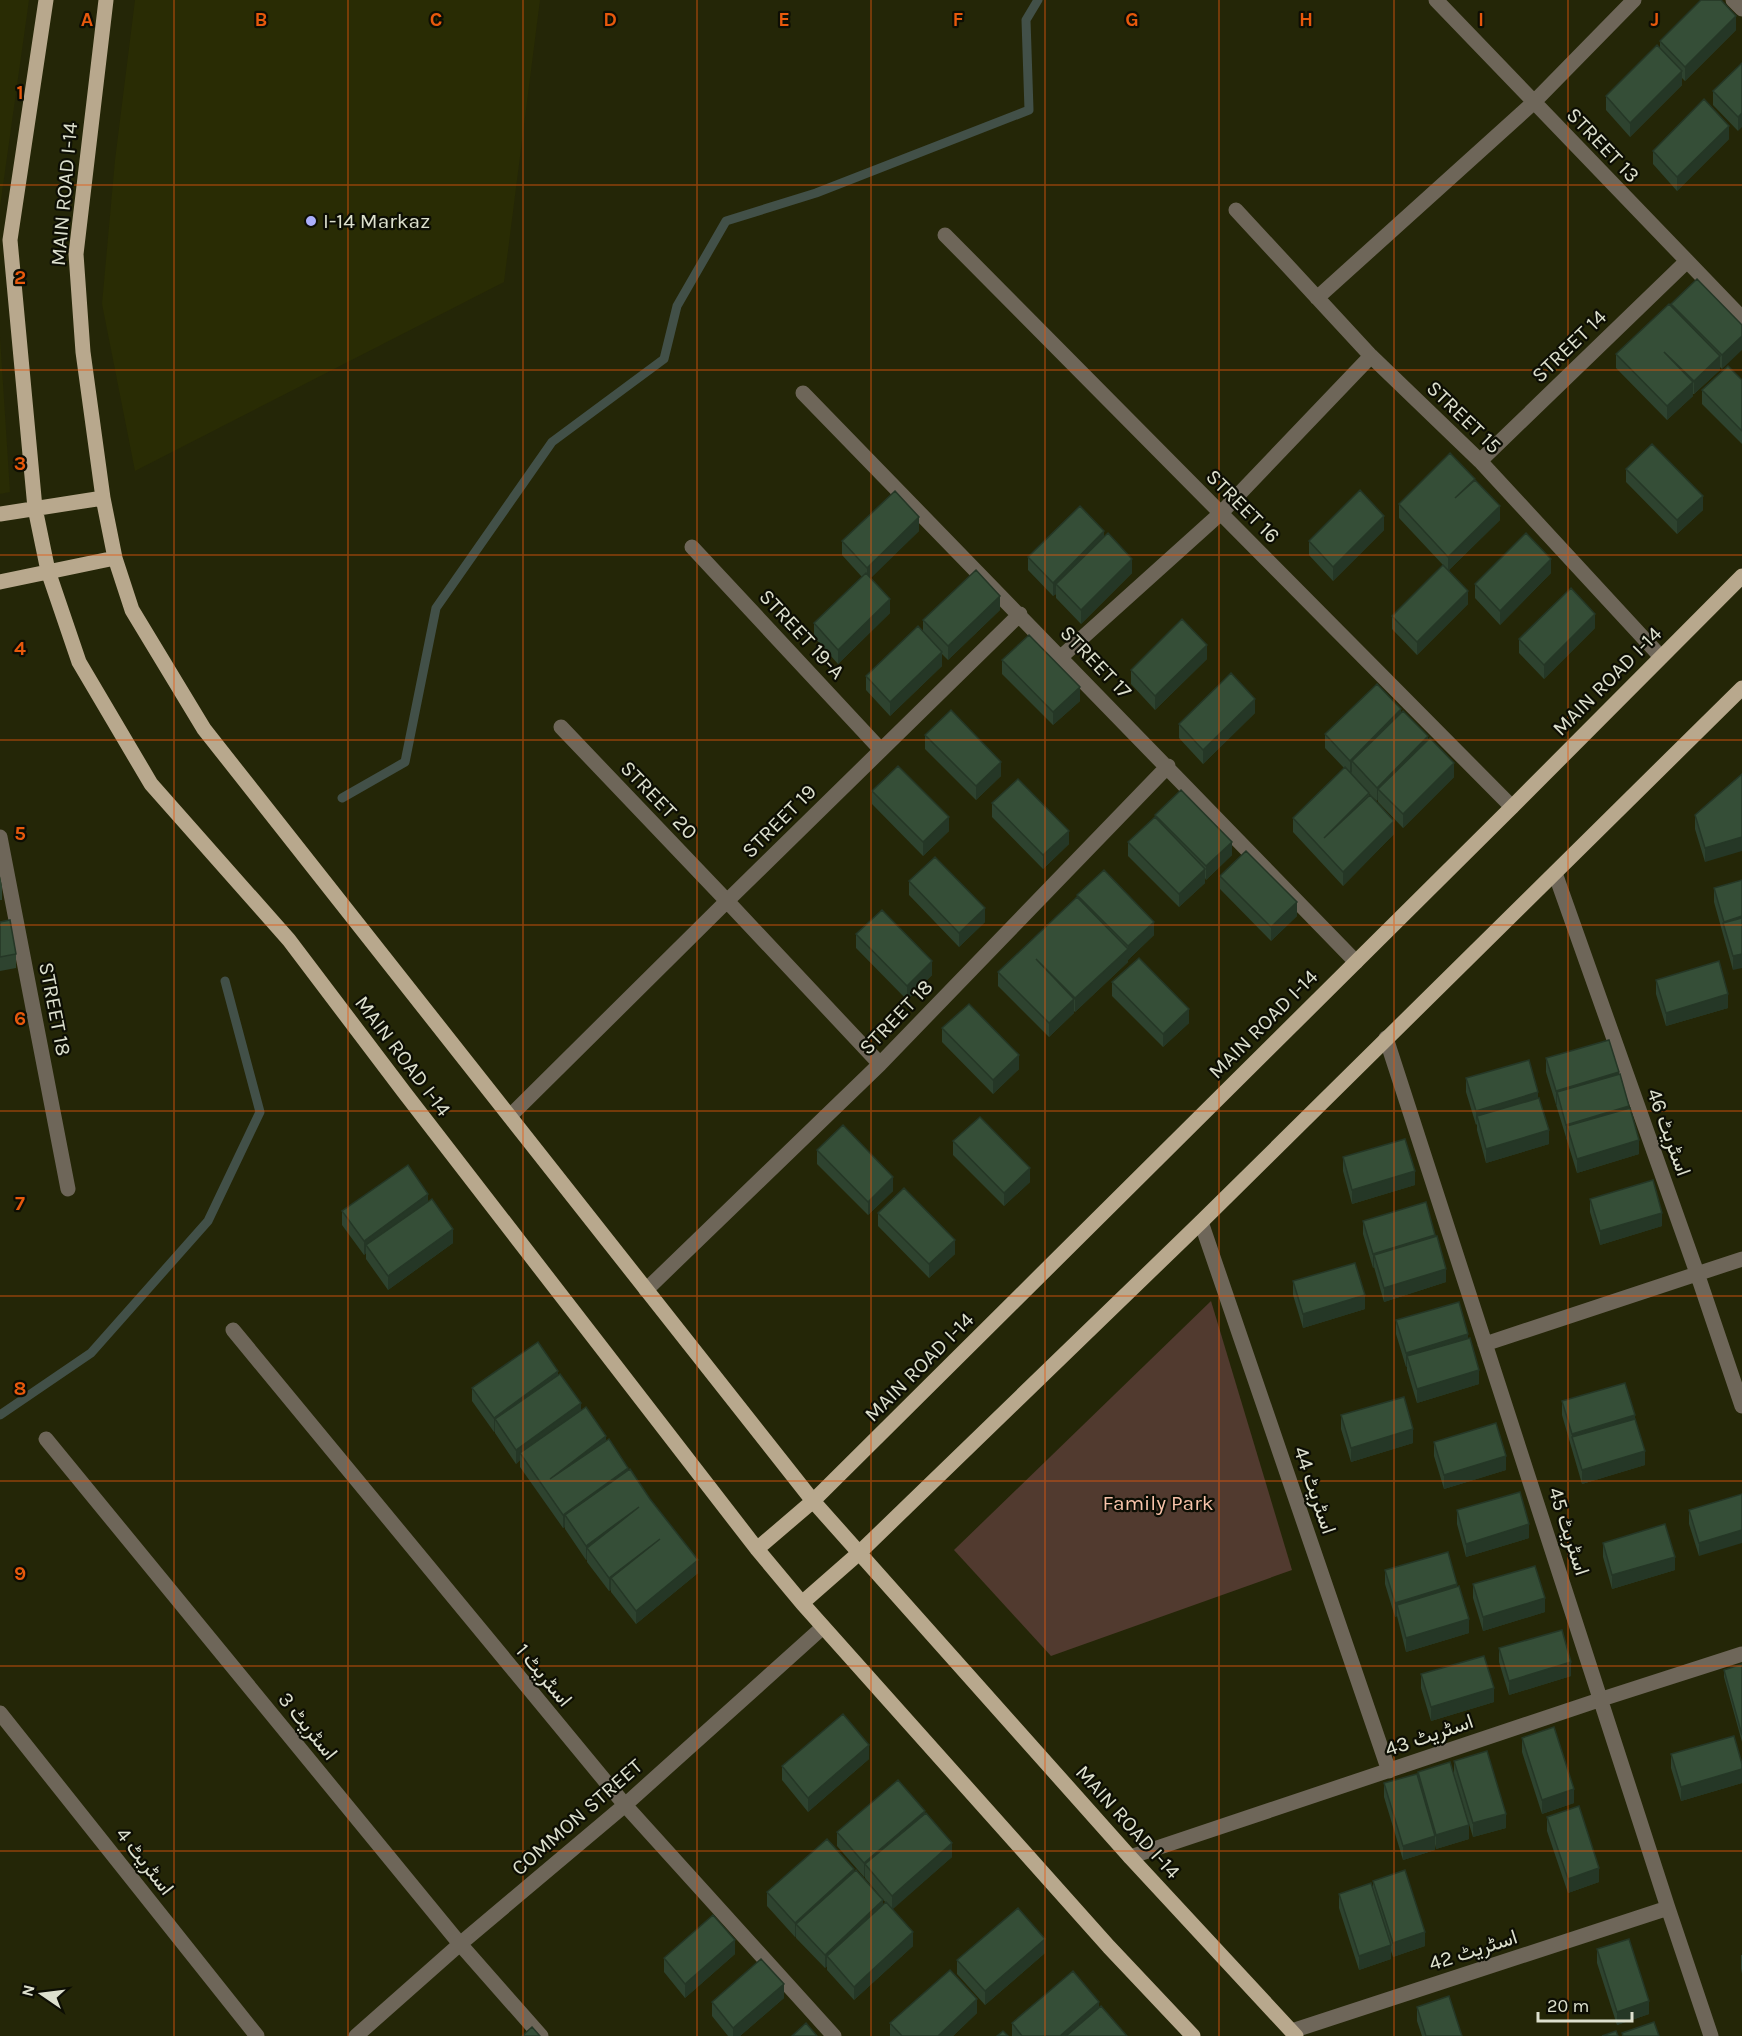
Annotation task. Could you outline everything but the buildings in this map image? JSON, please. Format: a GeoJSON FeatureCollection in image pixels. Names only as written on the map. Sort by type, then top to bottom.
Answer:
{"type":"FeatureCollection","features":[{"type":"Feature","properties":{"kind":"main road","name":"MAIN ROAD I-14"},"geometry":{"type":"LineString","coordinates":[[46,0],[10,240],[35,508],[48,572],[79,662],[151,784],[289,940],[757,1549],[823,1627],[1109,1947],[1193,2036]]}},
{"type":"Feature","properties":{"kind":"main road","name":"MAIN ROAD I-14"},"geometry":{"type":"LineString","coordinates":[[106,0],[76,254],[83,352],[103,498],[115,558],[132,610],[204,729],[813,1501],[1130,1857],[1294,2034]]}},
{"type":"Feature","properties":{"kind":"main road"},"geometry":{"type":"LineString","coordinates":[[0,514],[103,498]]}},
{"type":"Feature","properties":{"kind":"main road"},"geometry":{"type":"LineString","coordinates":[[0,582],[115,558]]}},
{"type":"Feature","properties":{"kind":"main road","name":"MAIN ROAD I-14"},"geometry":{"type":"LineString","coordinates":[[757,1549],[813,1501],[1742,576]]}},
{"type":"Feature","properties":{"kind":"main road"},"geometry":{"type":"LineString","coordinates":[[802,1603],[859,1553],[1201,1222],[1386,1038],[1741,693]]}},
{"type":"Feature","properties":{"kind":"street","name":"STREET 13"},"geometry":{"type":"LineString","coordinates":[[1436,0],[1742,318]]}},
{"type":"Feature","properties":{"kind":"street"},"geometry":{"type":"LineString","coordinates":[[1317,298],[1533,103],[1634,0]]}},
{"type":"Feature","properties":{"kind":"street"},"geometry":{"type":"LineString","coordinates":[[1733,0],[1742,9]]}},
{"type":"Feature","properties":{"kind":"street","name":"STREET 15"},"geometry":{"type":"LineString","coordinates":[[1236,210],[1371,356],[1480,461],[1660,657]]}},
{"type":"Feature","properties":{"kind":"street","name":"STREET 16"},"geometry":{"type":"LineString","coordinates":[[945,235],[1512,807]]}},
{"type":"Feature","properties":{"kind":"street","name":"STREET 14"},"geometry":{"type":"LineString","coordinates":[[1480,461],[1688,261]]}},
{"type":"Feature","properties":{"kind":"street"},"geometry":{"type":"LineString","coordinates":[[1061,657],[1221,513],[1371,356]]}},
{"type":"Feature","properties":{"kind":"street","name":"STREET 17"},"geometry":{"type":"LineString","coordinates":[[803,393],[1356,962]]}},
{"type":"Feature","properties":{"kind":"street","name":"STREET 19-A"},"geometry":{"type":"LineString","coordinates":[[692,547],[881,750]]}},
{"type":"Feature","properties":{"kind":"street","name":"STREET 19"},"geometry":{"type":"LineString","coordinates":[[510,1116],[1020,614]]}},
{"type":"Feature","properties":{"kind":"street","name":"STREET 20"},"geometry":{"type":"LineString","coordinates":[[561,727],[727,901]]}},
{"type":"Feature","properties":{"kind":"street","name":"STREET 18"},"geometry":{"type":"LineString","coordinates":[[646,1290],[880,1064],[1168,766]]}},
{"type":"Feature","properties":{"kind":"street","name":"STREET 18"},"geometry":{"type":"LineString","coordinates":[[0,837],[68,1189]]}},
{"type":"Feature","properties":{"kind":"street","name":"اسٹریٹ 46"},"geometry":{"type":"LineString","coordinates":[[1555,873],[1742,1406]]}},
{"type":"Feature","properties":{"kind":"street"},"geometry":{"type":"LineString","coordinates":[[727,901],[880,1064]]}},
{"type":"Feature","properties":{"kind":"street","name":"اسٹریٹ 45"},"geometry":{"type":"LineString","coordinates":[[1386,1038],[1711,2036]]}},
{"type":"Feature","properties":{"kind":"street","name":"اسٹریٹ 44"},"geometry":{"type":"LineString","coordinates":[[1201,1222],[1389,1771]]}},
{"type":"Feature","properties":{"kind":"street"},"geometry":{"type":"LineString","coordinates":[[1485,1344],[1742,1259]]}},
{"type":"Feature","properties":{"kind":"street","name":"اسٹریٹ 1"},"geometry":{"type":"LineString","coordinates":[[233,1330],[625,1805],[834,2036]]}},
{"type":"Feature","properties":{"kind":"street","name":"اسٹریٹ 3"},"geometry":{"type":"LineString","coordinates":[[46,1439],[460,1944],[541,2036]]}},
{"type":"Feature","properties":{"kind":"street","name":"COMMON STREET"},"geometry":{"type":"LineString","coordinates":[[356,2036],[460,1944],[625,1805],[823,1627]]}},
{"type":"Feature","properties":{"kind":"street","name":"اسٹریٹ 43"},"geometry":{"type":"LineString","coordinates":[[1130,1857],[1742,1654]]}},
{"type":"Feature","properties":{"kind":"street","name":"اسٹریٹ 4"},"geometry":{"type":"LineString","coordinates":[[0,1713],[257,2036]]}},
{"type":"Feature","properties":{"kind":"street","name":"اسٹریٹ 42"},"geometry":{"type":"LineString","coordinates":[[1294,2034],[1668,1908]]}},
{"type":"Feature","properties":{"kind":"shaded area"},"geometry":{"type":"Polygon","coordinates":[[[0,0],[29,0],[0,207],[0,0]]]}},
{"type":"Feature","properties":{"kind":"shaded area","name":"I-14 Markaz"},"geometry":{"type":"Polygon","coordinates":[[[135,0],[540,0],[504,282],[135,471],[102,304],[115,160],[135,0]]]}},
{"type":"Feature","properties":{"kind":"shaded area"},"geometry":{"type":"Polygon","coordinates":[[[0,337],[10,492],[0,494],[0,337]]]}},
{"type":"Feature","properties":{"kind":"green space","name":"Family Park"},"geometry":{"type":"Polygon","coordinates":[[[1211,1301],[1292,1570],[1051,1656],[954,1550],[1211,1301]]]}},
{"type":"Feature","properties":{"kind":"waterway"},"geometry":{"type":"LineString","coordinates":[[342,798],[405,762],[436,608],[552,442],[664,359],[677,306],[726,221],[816,193],[1029,110],[1026,20],[1038,0]]}},
{"type":"Feature","properties":{"kind":"waterway"},"geometry":{"type":"LineString","coordinates":[[0,1415],[91,1353],[208,1221],[260,1112],[225,981]]}},
{"type":"Feature","properties":{"kind":"place","name":"I-14 Markaz"},"geometry":{"type":"Point","coordinates":[311,221]}}]}
